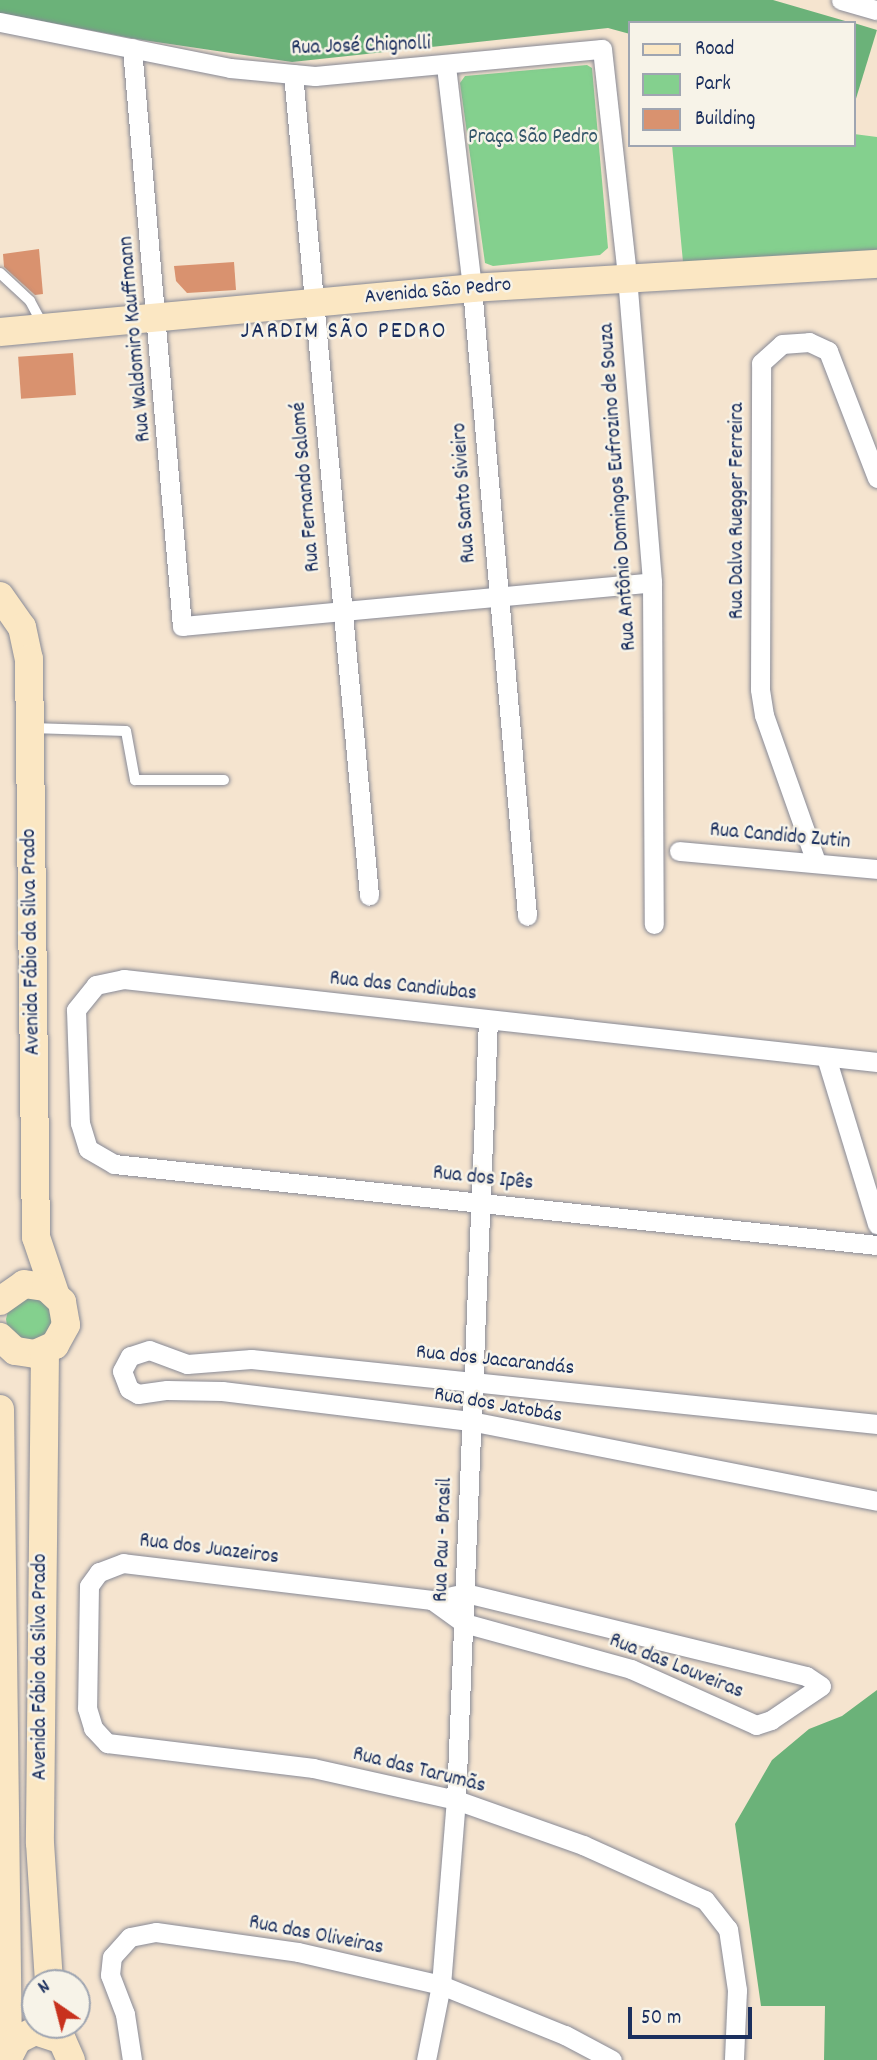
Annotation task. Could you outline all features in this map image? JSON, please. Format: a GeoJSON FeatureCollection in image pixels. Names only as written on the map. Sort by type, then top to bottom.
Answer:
{"type":"FeatureCollection","features":[{"type":"Feature","properties":{"kind":"main road","name":"Avenida São Pedro"},"geometry":{"type":"LineString","coordinates":[[0,332],[157,314],[472,288],[877,264]]}},
{"type":"Feature","properties":{"kind":"main road","name":"Avenida Fábio da Silva Prado"},"geometry":{"type":"LineString","coordinates":[[0,596],[22,627],[29,659],[36,1237],[55,1293],[62,1302],[66,1325],[62,1336],[45,1351],[40,1843],[48,1969]]}},
{"type":"Feature","properties":{"kind":"main road"},"geometry":{"type":"LineString","coordinates":[[0,1301],[24,1284],[55,1293]]}},
{"type":"Feature","properties":{"kind":"main road"},"geometry":{"type":"LineString","coordinates":[[0,1337],[23,1354],[45,1351]]}},
{"type":"Feature","properties":{"kind":"main road","name":"Avenida Fábio da Silva Prado"},"geometry":{"type":"LineString","coordinates":[[0,1409],[8,2058]]}},
{"type":"Feature","properties":{"kind":"main road"},"geometry":{"type":"LineString","coordinates":[[8,2058],[17,2040],[35,2031],[64,2042]]}},
{"type":"Feature","properties":{"kind":"street"},"geometry":{"type":"LineString","coordinates":[[841,0],[877,10]]}},
{"type":"Feature","properties":{"kind":"street","name":"Rua José Chignolli"},"geometry":{"type":"LineString","coordinates":[[0,22],[230,68],[293,74],[446,66],[602,49]]}},
{"type":"Feature","properties":{"kind":"street","name":"Rua Waldomiro Kauffmann"},"geometry":{"type":"LineString","coordinates":[[132,48],[182,626],[341,611]]}},
{"type":"Feature","properties":{"kind":"street","name":"Rua Antônio Domingos Eufrozino de Souza"},"geometry":{"type":"LineString","coordinates":[[602,49],[627,277],[652,582],[654,924]]}},
{"type":"Feature","properties":{"kind":"street","name":"Rua Santo Sivieiro"},"geometry":{"type":"LineString","coordinates":[[446,66],[472,288],[495,595],[527,916]]}},
{"type":"Feature","properties":{"kind":"street","name":"Rua Fernando Salomé"},"geometry":{"type":"LineString","coordinates":[[293,74],[369,895]]}},
{"type":"Feature","properties":{"kind":"street","name":"Rua Dalva Ruegger Ferreira"},"geometry":{"type":"LineString","coordinates":[[816,862],[764,715],[760,689],[761,363],[782,344],[809,342],[828,351],[877,478]]}},
{"type":"Feature","properties":{"kind":"street"},"geometry":{"type":"LineString","coordinates":[[341,611],[652,582]]}},
{"type":"Feature","properties":{"kind":"street","name":"Rua Candido Zutin"},"geometry":{"type":"LineString","coordinates":[[679,851],[877,869]]}},
{"type":"Feature","properties":{"kind":"street","name":"Rua das Candiubas"},"geometry":{"type":"LineString","coordinates":[[88,1149],[80,1123],[76,1010],[83,996],[109,981],[877,1062]]}},
{"type":"Feature","properties":{"kind":"street","name":"Rua Pau - Brasil"},"geometry":{"type":"LineString","coordinates":[[426,2060],[441,1985],[456,1800],[466,1593],[478,1201],[488,1020]]}},
{"type":"Feature","properties":{"kind":"street"},"geometry":{"type":"LineString","coordinates":[[826,1056],[877,1223]]}},
{"type":"Feature","properties":{"kind":"street","name":"Rua dos Ipês"},"geometry":{"type":"LineString","coordinates":[[88,1149],[114,1164],[877,1245]]}},
{"type":"Feature","properties":{"kind":"street","name":"Rua dos Jacarandás"},"geometry":{"type":"LineString","coordinates":[[122,1371],[130,1356],[149,1350],[187,1364],[251,1359],[877,1424]]}},
{"type":"Feature","properties":{"kind":"street","name":"Rua dos Jatobás"},"geometry":{"type":"LineString","coordinates":[[122,1371],[130,1389],[138,1394],[167,1390],[222,1391],[470,1422],[877,1501]]}},
{"type":"Feature","properties":{"kind":"street","name":"Rua dos Juazeiros"},"geometry":{"type":"LineString","coordinates":[[93,1728],[87,1708],[89,1586],[99,1572],[123,1563],[432,1600],[466,1593],[806,1676],[821,1686]]}},
{"type":"Feature","properties":{"kind":"street","name":"Rua dos Juazeiros"},"geometry":{"type":"LineString","coordinates":[[432,1600],[464,1623]]}},
{"type":"Feature","properties":{"kind":"street","name":"Rua das Louveiras"},"geometry":{"type":"LineString","coordinates":[[464,1623],[631,1669],[756,1725],[771,1720],[821,1686]]}},
{"type":"Feature","properties":{"kind":"street","name":"Rua das Tarumãs"},"geometry":{"type":"LineString","coordinates":[[93,1728],[107,1743],[313,1768],[456,1800],[583,1844],[705,1900],[719,1914],[727,1929],[737,1990],[734,2060]]}},
{"type":"Feature","properties":{"kind":"street","name":"Rua das Oliveiras"},"geometry":{"type":"LineString","coordinates":[[132,2060],[125,2014],[110,1975],[112,1957],[130,1937],[156,1932],[298,1952],[441,1985],[565,2035],[612,2060]]}},
{"type":"Feature","properties":{"kind":"lane"},"geometry":{"type":"LineString","coordinates":[[0,273],[30,301],[44,327]]}},
{"type":"Feature","properties":{"kind":"lane"},"geometry":{"type":"LineString","coordinates":[[30,729],[126,731],[135,780],[224,780]]}},
{"type":"Feature","properties":{"kind":"green space"},"geometry":{"type":"Polygon","coordinates":[[[0,0],[773,0],[845,21],[628,21],[628,33],[608,28],[292,62],[136,39],[0,13],[0,0]]]}},
{"type":"Feature","properties":{"kind":"green space"},"geometry":{"type":"Polygon","coordinates":[[[856,24],[877,30],[856,99],[856,24]]]}},
{"type":"Feature","properties":{"kind":"green space","name":"Praça São Pedro"},"geometry":{"type":"Polygon","coordinates":[[[587,65],[592,68],[608,248],[600,255],[493,266],[485,263],[460,83],[465,76],[587,65]]]}},
{"type":"Feature","properties":{"kind":"green space"},"geometry":{"type":"Polygon","coordinates":[[[856,134],[877,137],[877,253],[683,262],[672,147],[856,147],[856,134]]]}},
{"type":"Feature","properties":{"kind":"green space"},"geometry":{"type":"Polygon","coordinates":[[[32,1294],[52,1304],[53,1334],[24,1344],[7,1326],[6,1319],[8,1311],[32,1294]]]}},
{"type":"Feature","properties":{"kind":"green space"},"geometry":{"type":"Polygon","coordinates":[[[877,1690],[877,2060],[824,2060],[825,2006],[761,2006],[735,1824],[772,1760],[809,1729],[842,1716],[877,1690]]]}},
{"type":"Feature","properties":{"kind":"building"},"geometry":{"type":"Polygon","coordinates":[[[39,249],[43,294],[35,295],[4,267],[3,254],[39,249]]]}},
{"type":"Feature","properties":{"kind":"building"},"geometry":{"type":"Polygon","coordinates":[[[234,262],[236,290],[187,293],[176,281],[174,266],[234,262]]]}},
{"type":"Feature","properties":{"kind":"building"},"geometry":{"type":"Polygon","coordinates":[[[73,353],[76,395],[21,399],[18,357],[73,353]]]}},
{"type":"Feature","properties":{"kind":"district","name":"JARDIM SÃO PEDRO"},"geometry":{"type":"Point","coordinates":[344,333]}}]}
